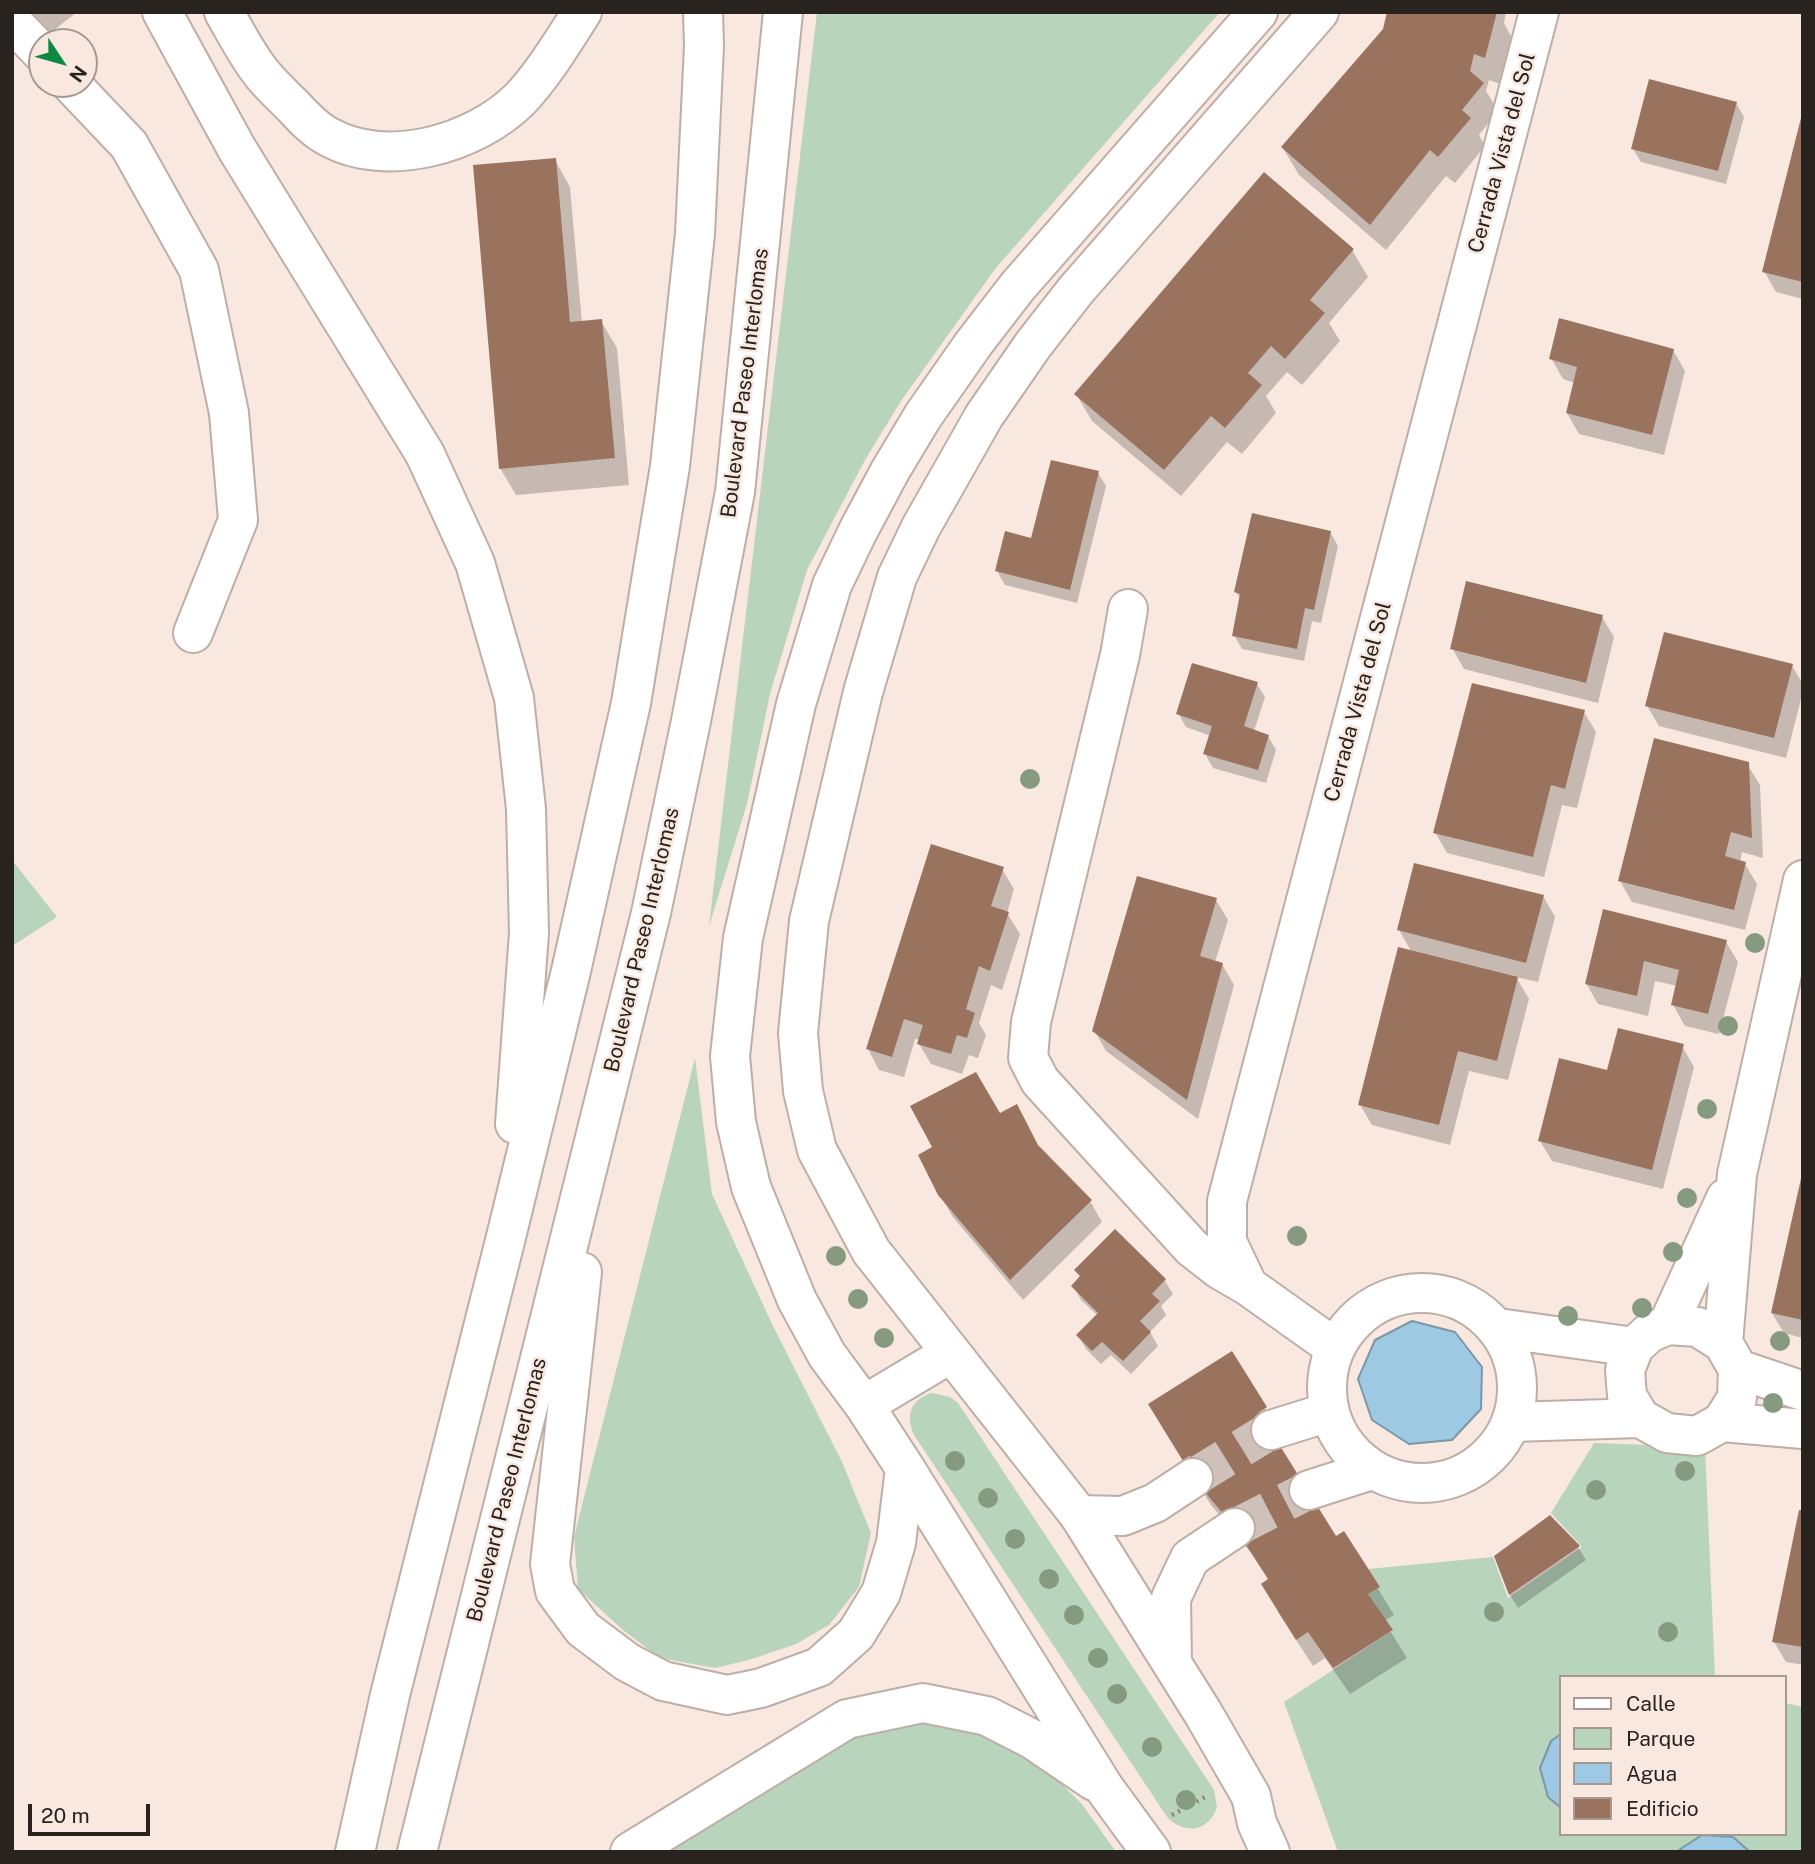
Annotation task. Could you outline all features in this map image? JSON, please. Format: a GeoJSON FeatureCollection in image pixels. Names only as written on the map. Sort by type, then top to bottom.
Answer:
{"type":"FeatureCollection","features":[{"type":"Feature","properties":{"kind":"main road"},"geometry":{"type":"LineString","coordinates":[[162,12],[237,149],[425,454],[475,563],[514,698],[526,809],[530,933],[505,1241]]}},
{"type":"Feature","properties":{"kind":"main road"},"geometry":{"type":"LineString","coordinates":[[224,12],[262,74],[306,120],[329,138],[369,151],[414,150],[453,141],[480,129],[520,99],[582,12]]}},
{"type":"Feature","properties":{"kind":"main road"},"geometry":{"type":"LineString","coordinates":[[355,1852],[390,1695],[571,971],[631,702],[666,492],[695,234],[704,46],[703,12]]}},
{"type":"Feature","properties":{"kind":"main road","name":"Boulevard Paseo Interlomas"},"geometry":{"type":"LineString","coordinates":[[417,1852],[654,900],[735,492],[783,12]]}},
{"type":"Feature","properties":{"kind":"main road"},"geometry":{"type":"LineString","coordinates":[[1143,1841],[1105,1789],[905,1468],[827,1355],[797,1300],[751,1187],[736,1122],[730,1056],[743,938],[796,704],[832,585],[890,471],[923,416],[974,343],[1018,286],[1258,12]]}},
{"type":"Feature","properties":{"kind":"main road"},"geometry":{"type":"LineString","coordinates":[[1256,1842],[1251,1796],[1172,1663],[1079,1516],[871,1251],[817,1150],[803,1091],[798,1033],[809,921],[863,692],[897,577],[952,469],[984,416],[1033,345],[1076,290],[1319,12]]}},
{"type":"Feature","properties":{"kind":"main road","name":"Cerrada Vista del Sol"},"geometry":{"type":"LineString","coordinates":[[1335,1348],[1248,1286],[1227,1242],[1227,1201],[1539,12]]}},
{"type":"Feature","properties":{"kind":"main road"},"geometry":{"type":"LineString","coordinates":[[12,22],[28,39]]}},
{"type":"Feature","properties":{"kind":"main road"},"geometry":{"type":"LineString","coordinates":[[84,98],[129,145],[199,270],[229,413],[238,520],[193,633]]}},
{"type":"Feature","properties":{"kind":"main road"},"geometry":{"type":"LineString","coordinates":[[1128,610],[1120,656],[1031,1022],[1028,1058],[1040,1081],[1192,1248],[1219,1269],[1248,1286]]}},
{"type":"Feature","properties":{"kind":"main road"},"geometry":{"type":"LineString","coordinates":[[1803,880],[1737,1174],[1730,1356],[1737,1398],[1722,1422],[1697,1436],[1667,1433],[1640,1418],[1627,1396],[1625,1370],[1633,1347],[1649,1333],[1668,1325],[1698,1327],[1730,1356],[1803,1391]]}},
{"type":"Feature","properties":{"kind":"main road"},"geometry":{"type":"LineString","coordinates":[[603,1105],[568,1389],[550,1564],[555,1591],[583,1629],[627,1662],[663,1681],[727,1695],[761,1688],[819,1667],[856,1634],[881,1593],[896,1543],[905,1468]]}},
{"type":"Feature","properties":{"kind":"main road"},"geometry":{"type":"LineString","coordinates":[[1668,1325],[1737,1174]]}},
{"type":"Feature","properties":{"kind":"main road"},"geometry":{"type":"LineString","coordinates":[[1426,1292],[1453,1296],[1478,1309],[1498,1328],[1517,1373],[1512,1422],[1500,1443],[1484,1461],[1464,1474],[1441,1482],[1418,1483],[1394,1480],[1372,1470],[1345,1445],[1329,1412],[1326,1390],[1328,1368],[1335,1348],[1350,1324],[1372,1306],[1397,1295],[1426,1292]]}},
{"type":"Feature","properties":{"kind":"main road"},"geometry":{"type":"LineString","coordinates":[[1498,1328],[1633,1347]]}},
{"type":"Feature","properties":{"kind":"main road"},"geometry":{"type":"LineString","coordinates":[[864,1405],[951,1353]]}},
{"type":"Feature","properties":{"kind":"main road"},"geometry":{"type":"LineString","coordinates":[[1271,1430],[1329,1412]]}},
{"type":"Feature","properties":{"kind":"main road"},"geometry":{"type":"LineString","coordinates":[[1512,1422],[1640,1418]]}},
{"type":"Feature","properties":{"kind":"main road"},"geometry":{"type":"LineString","coordinates":[[1722,1422],[1803,1429]]}},
{"type":"Feature","properties":{"kind":"main road"},"geometry":{"type":"LineString","coordinates":[[1309,1490],[1372,1470]]}},
{"type":"Feature","properties":{"kind":"main road"},"geometry":{"type":"LineString","coordinates":[[1079,1516],[1123,1516],[1155,1503],[1193,1478]]}},
{"type":"Feature","properties":{"kind":"main road"},"geometry":{"type":"LineString","coordinates":[[1172,1663],[1171,1598],[1190,1558],[1236,1528]]}},
{"type":"Feature","properties":{"kind":"main road"},"geometry":{"type":"LineString","coordinates":[[630,1852],[847,1719],[923,1703],[987,1716],[1032,1739],[1105,1789]]}},
{"type":"Feature","properties":{"kind":"path"},"geometry":{"type":"LineString","coordinates":[[1143,1841],[1167,1817],[1241,1779]]}},
{"type":"Feature","properties":{"kind":"green space"},"geometry":{"type":"Polygon","coordinates":[[[817,12],[1220,12],[995,269],[901,401],[865,460],[807,570],[770,694],[747,804],[709,926],[817,12]]]}},
{"type":"Feature","properties":{"kind":"green space"},"geometry":{"type":"Polygon","coordinates":[[[12,860],[57,917],[12,946],[12,860]]]}},
{"type":"Feature","properties":{"kind":"green space"},"geometry":{"type":"Polygon","coordinates":[[[695,1058],[712,1194],[772,1324],[842,1462],[871,1533],[859,1587],[829,1625],[796,1644],[715,1668],[660,1658],[623,1630],[578,1589],[574,1537],[695,1058]]]}},
{"type":"Feature","properties":{"kind":"green space"},"geometry":{"type":"Polygon","coordinates":[[[932,1393],[950,1397],[958,1403],[1214,1790],[1217,1807],[1208,1822],[1202,1826],[1181,1827],[1167,1817],[914,1435],[910,1421],[912,1409],[919,1399],[932,1393]]]}},
{"type":"Feature","properties":{"kind":"green space"},"geometry":{"type":"Polygon","coordinates":[[[1594,1443],[1705,1447],[1715,1675],[1560,1675],[1560,1836],[1787,1836],[1787,1703],[1803,1707],[1803,1852],[1338,1852],[1284,1702],[1392,1631],[1368,1594],[1380,1587],[1368,1569],[1493,1557],[1508,1598],[1582,1547],[1551,1513],[1594,1443]]]}},
{"type":"Feature","properties":{"kind":"green space"},"geometry":{"type":"Polygon","coordinates":[[[921,1717],[981,1730],[1026,1749],[1082,1804],[1116,1852],[659,1852],[855,1731],[921,1717]]]}},
{"type":"Feature","properties":{"kind":"water"},"geometry":{"type":"Polygon","coordinates":[[[1412,1321],[1455,1332],[1482,1367],[1481,1409],[1452,1440],[1409,1444],[1372,1420],[1358,1379],[1375,1340],[1412,1321]]]}},
{"type":"Feature","properties":{"kind":"water"},"geometry":{"type":"Polygon","coordinates":[[[1560,1735],[1560,1807],[1548,1797],[1540,1768],[1551,1741],[1560,1735]]]}},
{"type":"Feature","properties":{"kind":"water"},"geometry":{"type":"Polygon","coordinates":[[[1700,1836],[1718,1836],[1733,1837],[1750,1852],[1676,1852],[1700,1836]]]}},
{"type":"Feature","properties":{"kind":"building"},"geometry":{"type":"Polygon","coordinates":[[[1387,12],[1497,12],[1485,58],[1474,54],[1470,71],[1484,83],[1462,110],[1471,118],[1438,157],[1430,150],[1370,225],[1281,147],[1383,29],[1387,12]]]}},
{"type":"Feature","properties":{"kind":"building"},"geometry":{"type":"Polygon","coordinates":[[[1649,79],[1737,102],[1718,171],[1631,149],[1649,79]]]}},
{"type":"Feature","properties":{"kind":"building"},"geometry":{"type":"Polygon","coordinates":[[[1803,114],[1803,282],[1762,272],[1803,114]]]}},
{"type":"Feature","properties":{"kind":"building"},"geometry":{"type":"Polygon","coordinates":[[[556,158],[570,322],[602,319],[615,458],[499,469],[473,165],[556,158]]]}},
{"type":"Feature","properties":{"kind":"building"},"geometry":{"type":"Polygon","coordinates":[[[1264,172],[1354,249],[1310,300],[1325,313],[1285,359],[1271,346],[1248,373],[1262,385],[1225,428],[1211,416],[1164,470],[1074,394],[1264,172]]]}},
{"type":"Feature","properties":{"kind":"building"},"geometry":{"type":"Polygon","coordinates":[[[1559,318],[1674,349],[1652,435],[1566,413],[1577,367],[1549,359],[1559,318]]]}},
{"type":"Feature","properties":{"kind":"building"},"geometry":{"type":"Polygon","coordinates":[[[1051,460],[1099,471],[1070,590],[995,571],[1005,531],[1031,538],[1051,460]]]}},
{"type":"Feature","properties":{"kind":"building"},"geometry":{"type":"Polygon","coordinates":[[[1252,513],[1331,531],[1314,610],[1305,608],[1297,649],[1232,636],[1240,594],[1234,592],[1252,513]]]}},
{"type":"Feature","properties":{"kind":"building"},"geometry":{"type":"Polygon","coordinates":[[[1466,581],[1603,615],[1586,683],[1450,649],[1466,581]]]}},
{"type":"Feature","properties":{"kind":"building"},"geometry":{"type":"Polygon","coordinates":[[[1664,632],[1793,664],[1774,738],[1645,706],[1664,632]]]}},
{"type":"Feature","properties":{"kind":"building"},"geometry":{"type":"Polygon","coordinates":[[[1192,663],[1258,682],[1244,726],[1269,735],[1258,770],[1203,754],[1212,726],[1176,714],[1192,663]]]}},
{"type":"Feature","properties":{"kind":"building"},"geometry":{"type":"Polygon","coordinates":[[[1472,683],[1585,710],[1565,789],[1551,785],[1533,857],[1433,833],[1472,683]]]}},
{"type":"Feature","properties":{"kind":"building"},"geometry":{"type":"Polygon","coordinates":[[[1654,738],[1749,762],[1752,838],[1731,832],[1725,856],[1746,862],[1734,910],[1618,881],[1654,738]]]}},
{"type":"Feature","properties":{"kind":"building"},"geometry":{"type":"Polygon","coordinates":[[[931,844],[1004,867],[991,906],[1009,912],[990,971],[979,966],[966,1009],[975,1013],[967,1038],[957,1035],[951,1054],[917,1044],[923,1025],[904,1019],[892,1057],[866,1049],[931,844]]]}},
{"type":"Feature","properties":{"kind":"building"},"geometry":{"type":"Polygon","coordinates":[[[1414,863],[1544,895],[1526,963],[1397,930],[1414,863]]]}},
{"type":"Feature","properties":{"kind":"building"},"geometry":{"type":"Polygon","coordinates":[[[1137,876],[1217,898],[1200,956],[1223,963],[1187,1100],[1092,1031],[1137,876]]]}},
{"type":"Feature","properties":{"kind":"building"},"geometry":{"type":"Polygon","coordinates":[[[1603,909],[1727,940],[1708,1014],[1671,1005],[1679,970],[1644,961],[1637,996],[1585,984],[1603,909]]]}},
{"type":"Feature","properties":{"kind":"building"},"geometry":{"type":"Polygon","coordinates":[[[1398,947],[1518,977],[1497,1061],[1458,1051],[1439,1125],[1358,1105],[1398,947]]]}},
{"type":"Feature","properties":{"kind":"building"},"geometry":{"type":"Polygon","coordinates":[[[1618,1028],[1684,1044],[1652,1170],[1538,1141],[1559,1058],[1607,1070],[1618,1028]]]}},
{"type":"Feature","properties":{"kind":"building"},"geometry":{"type":"Polygon","coordinates":[[[976,1072],[1000,1113],[1017,1104],[1038,1145],[1092,1200],[1010,1280],[938,1195],[918,1155],[932,1147],[910,1106],[976,1072]]]}},
{"type":"Feature","properties":{"kind":"building"},"geometry":{"type":"Polygon","coordinates":[[[1803,1174],[1803,1320],[1771,1313],[1803,1174]]]}},
{"type":"Feature","properties":{"kind":"building"},"geometry":{"type":"Polygon","coordinates":[[[1115,1229],[1166,1279],[1152,1294],[1160,1301],[1140,1321],[1151,1332],[1123,1361],[1102,1342],[1092,1351],[1076,1335],[1098,1313],[1071,1286],[1080,1276],[1074,1270],[1115,1229]]]}},
{"type":"Feature","properties":{"kind":"building"},"geometry":{"type":"Polygon","coordinates":[[[1232,1351],[1267,1407],[1259,1412],[1336,1536],[1344,1531],[1380,1587],[1368,1594],[1393,1630],[1333,1668],[1308,1632],[1296,1640],[1261,1584],[1268,1579],[1235,1528],[1193,1478],[1190,1455],[1183,1461],[1148,1404],[1232,1351]]]}},
{"type":"Feature","properties":{"kind":"building"},"geometry":{"type":"Polygon","coordinates":[[[1799,1510],[1803,1510],[1803,1647],[1772,1642],[1799,1510]]]}},
{"type":"Feature","properties":{"kind":"building"},"geometry":{"type":"Polygon","coordinates":[[[1550,1515],[1580,1546],[1509,1595],[1494,1556],[1550,1515]]]}},
{"type":"Feature","properties":{"kind":"tunnel"},"geometry":{"type":"LineString","coordinates":[[1193,1478],[1271,1430]]}},
{"type":"Feature","properties":{"kind":"tunnel"},"geometry":{"type":"LineString","coordinates":[[1235,1528],[1309,1490]]}}]}
